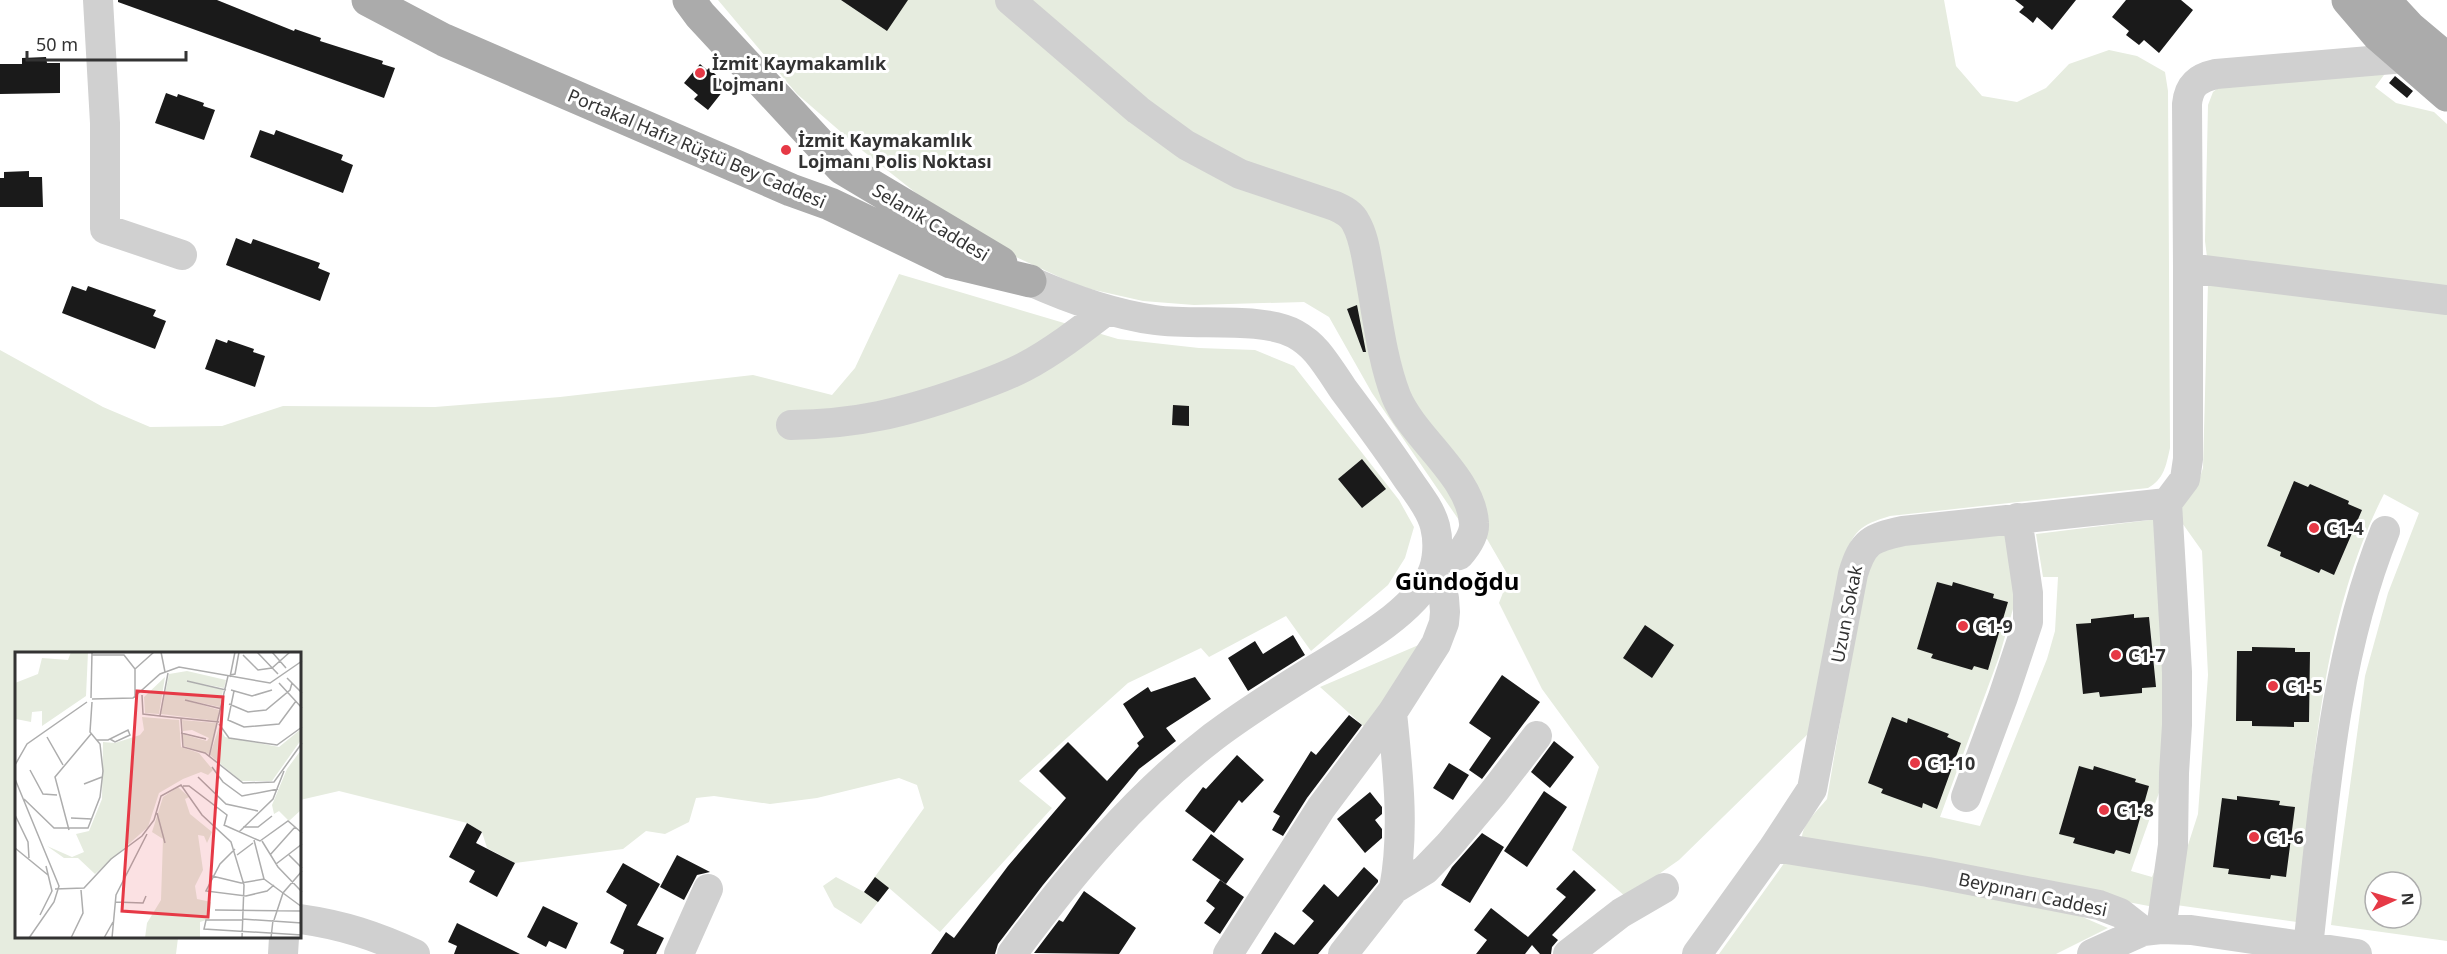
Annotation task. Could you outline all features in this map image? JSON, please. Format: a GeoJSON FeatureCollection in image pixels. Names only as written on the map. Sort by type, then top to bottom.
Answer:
{"type":"FeatureCollection","features":[{"type":"Feature","properties":{"kind":"main road","name":"Portakal Hafız Rüştü Bey Caddesi"},"geometry":{"type":"LineString","coordinates":[[368,0],[444,40],[790,190],[830,204],[951,262],[1030,281]]}},
{"type":"Feature","properties":{"kind":"main road","name":"Selanik Caddesi"},"geometry":{"type":"LineString","coordinates":[[689,0],[700,15],[842,168],[1030,281]]}},
{"type":"Feature","properties":{"kind":"main road"},"geometry":{"type":"LineString","coordinates":[[2369,5],[2404,58],[2447,96]]}},
{"type":"Feature","properties":{"kind":"main road"},"geometry":{"type":"LineString","coordinates":[[2369,5],[2409,27],[2447,59]]}},
{"type":"Feature","properties":{"kind":"street"},"geometry":{"type":"LineString","coordinates":[[98,0],[105,123],[105,229],[182,255]]}},
{"type":"Feature","properties":{"kind":"street"},"geometry":{"type":"LineString","coordinates":[[1010,0],[1138,110],[1186,145],[1240,174],[1335,206],[1347,212],[1356,221],[1367,258],[1393,389],[1401,410],[1460,486],[1474,524],[1470,538],[1459,555],[1434,567]]}},
{"type":"Feature","properties":{"kind":"street"},"geometry":{"type":"LineString","coordinates":[[2152,930],[2173,845],[2177,672],[2168,503],[2179,489],[2187,470],[2188,95],[2200,79],[2216,74],[2404,58]]}},
{"type":"Feature","properties":{"kind":"street"},"geometry":{"type":"LineString","coordinates":[[2188,268],[2447,300]]}},
{"type":"Feature","properties":{"kind":"street"},"geometry":{"type":"LineString","coordinates":[[1012,954],[1080,868],[1130,813],[1170,774],[1212,738],[1250,710],[1358,643],[1406,608],[1422,590],[1434,567],[1437,541],[1434,524],[1426,506],[1376,433],[1317,352],[1306,341],[1283,328],[1265,325],[1156,321],[1107,310],[1030,281]]}},
{"type":"Feature","properties":{"kind":"street"},"geometry":{"type":"LineString","coordinates":[[791,425],[855,422],[934,402],[1024,367],[1053,350],[1107,310]]}},
{"type":"Feature","properties":{"kind":"street","name":"Uzun Sokak"},"geometry":{"type":"LineString","coordinates":[[1698,954],[1809,795],[1814,782],[1853,574],[1863,547],[1884,535],[1903,531],[2168,503]]}},
{"type":"Feature","properties":{"kind":"street"},"geometry":{"type":"LineString","coordinates":[[1966,796],[2028,622],[2028,593],[2017,518]]}},
{"type":"Feature","properties":{"kind":"street"},"geometry":{"type":"LineString","coordinates":[[2308,947],[2338,691],[2359,604],[2385,531]]}},
{"type":"Feature","properties":{"kind":"street"},"geometry":{"type":"LineString","coordinates":[[1228,954],[1321,808],[1392,713],[1436,644],[1444,622],[1444,598],[1434,567]]}},
{"type":"Feature","properties":{"kind":"street"},"geometry":{"type":"LineString","coordinates":[[1392,713],[1401,836],[1400,859],[1394,889]]}},
{"type":"Feature","properties":{"kind":"street"},"geometry":{"type":"LineString","coordinates":[[1343,954],[1394,889],[1433,863],[1475,815],[1538,735]]}},
{"type":"Feature","properties":{"kind":"street","name":"Beypınarı Caddesi"},"geometry":{"type":"LineString","coordinates":[[1774,847],[1928,872],[2100,905],[2152,930]]}},
{"type":"Feature","properties":{"kind":"street"},"geometry":{"type":"LineString","coordinates":[[1568,954],[1621,913],[1664,888]]}},
{"type":"Feature","properties":{"kind":"street"},"geometry":{"type":"LineString","coordinates":[[679,954],[708,889]]}},
{"type":"Feature","properties":{"kind":"street"},"geometry":{"type":"LineString","coordinates":[[302,919],[349,927],[415,954]]}},
{"type":"Feature","properties":{"kind":"street"},"geometry":{"type":"LineString","coordinates":[[2092,954],[2152,930],[2191,930],[2357,954]]}},
{"type":"Feature","properties":{"kind":"street"},"geometry":{"type":"LineString","coordinates":[[283,954],[284,939]]}},
{"type":"Feature","properties":{"kind":"shaded area"},"geometry":{"type":"Polygon","coordinates":[[[718,0],[1944,0],[1956,66],[1982,96],[2017,102],[2046,88],[2069,64],[2109,50],[2137,56],[2165,72],[2168,91],[2170,448],[2166,466],[2158,480],[2148,488],[1890,516],[1859,530],[1844,560],[1812,730],[1679,860],[1626,897],[1572,850],[1599,767],[1542,689],[1499,603],[1509,577],[1487,539],[1465,529],[1372,393],[1329,317],[1304,302],[1194,305],[1143,301],[1081,287],[1005,252],[950,220],[863,151],[797,94],[718,0]]]}},
{"type":"Feature","properties":{"kind":"shaded area"},"geometry":{"type":"Polygon","coordinates":[[[2384,75],[2375,87],[2396,103],[2434,112],[2447,124],[2447,287],[2207,257],[2205,241],[2208,105],[2213,92],[2218,88],[2384,75]]]}},
{"type":"Feature","properties":{"kind":"shaded area"},"geometry":{"type":"Polygon","coordinates":[[[899,274],[1118,339],[1199,348],[1255,350],[1294,366],[1399,500],[1414,527],[1405,558],[1388,585],[1311,651],[1286,616],[1209,657],[1201,648],[1128,683],[1019,781],[1052,808],[940,932],[889,888],[861,924],[834,907],[823,886],[836,877],[864,892],[924,808],[917,785],[899,778],[817,798],[770,804],[714,796],[696,798],[689,822],[665,834],[646,831],[623,849],[515,863],[487,848],[482,832],[467,823],[339,791],[302,800],[302,652],[15,652],[15,939],[178,939],[176,954],[0,954],[0,350],[103,407],[150,427],[222,426],[283,406],[435,407],[560,397],[753,375],[832,395],[855,368],[899,274]]]}},
{"type":"Feature","properties":{"kind":"shaded area"},"geometry":{"type":"Polygon","coordinates":[[[2208,283],[2447,312],[2447,941],[2367,930],[2423,930],[2423,870],[2363,870],[2363,929],[2331,925],[2365,676],[2388,593],[2419,513],[2384,494],[2362,543],[2345,595],[2332,648],[2314,758],[2297,922],[2169,904],[2198,814],[2208,675],[2202,551],[2180,520],[2180,504],[2199,480],[2203,468],[2208,283]]]}},
{"type":"Feature","properties":{"kind":"shaded area"},"geometry":{"type":"Polygon","coordinates":[[[2158,519],[2165,715],[2160,790],[2131,871],[2152,877],[2166,842],[2154,907],[1802,840],[1807,823],[1827,799],[1863,587],[1872,557],[1889,547],[2004,530],[2015,580],[2013,609],[1999,657],[1940,817],[1980,826],[2047,659],[2055,631],[2058,577],[2043,577],[2036,534],[2158,519]]]}},
{"type":"Feature","properties":{"kind":"shaded area"},"geometry":{"type":"Polygon","coordinates":[[[1428,641],[1369,731],[1320,687],[1428,641]]]}},
{"type":"Feature","properties":{"kind":"shaded area"},"geometry":{"type":"Polygon","coordinates":[[[1790,855],[2064,909],[2108,928],[2056,954],[1719,954],[1790,855]]]}},
{"type":"Feature","properties":{"kind":"building"},"geometry":{"type":"Polygon","coordinates":[[[118,0],[217,0],[294,31],[295,29],[321,38],[320,41],[383,61],[382,64],[395,68],[384,98],[118,2],[118,0]]]}},
{"type":"Feature","properties":{"kind":"building"},"geometry":{"type":"Polygon","coordinates":[[[841,0],[908,0],[887,31],[841,0]]]}},
{"type":"Feature","properties":{"kind":"building"},"geometry":{"type":"Polygon","coordinates":[[[2015,0],[2076,0],[2052,30],[2037,17],[2033,23],[2019,12],[2024,7],[2015,0]]]}},
{"type":"Feature","properties":{"kind":"building"},"geometry":{"type":"Polygon","coordinates":[[[2126,0],[2181,0],[2193,10],[2159,53],[2144,40],[2139,45],[2126,35],[2129,31],[2112,17],[2126,0]]]}},
{"type":"Feature","properties":{"kind":"building"},"geometry":{"type":"Polygon","coordinates":[[[46,57],[47,63],[60,63],[60,93],[0,94],[0,64],[22,64],[22,58],[46,57]]]}},
{"type":"Feature","properties":{"kind":"building","name":"İzmit Kaymakamlık Lojmanı"},"geometry":{"type":"Polygon","coordinates":[[[700,64],[707,70],[709,68],[727,86],[708,110],[694,99],[698,95],[684,83],[700,64]]]}},
{"type":"Feature","properties":{"kind":"building"},"geometry":{"type":"Polygon","coordinates":[[[2395,76],[2413,91],[2407,98],[2389,83],[2395,76]]]}},
{"type":"Feature","properties":{"kind":"building"},"geometry":{"type":"Polygon","coordinates":[[[166,93],[177,97],[178,94],[204,103],[203,106],[215,110],[204,140],[155,123],[166,93]]]}},
{"type":"Feature","properties":{"kind":"building"},"geometry":{"type":"Polygon","coordinates":[[[260,130],[274,135],[276,130],[343,155],[341,160],[353,165],[343,193],[250,157],[260,130]]]}},
{"type":"Feature","properties":{"kind":"building"},"geometry":{"type":"Polygon","coordinates":[[[29,171],[29,177],[42,177],[43,207],[0,207],[0,178],[4,178],[4,172],[29,171]]]}},
{"type":"Feature","properties":{"kind":"building"},"geometry":{"type":"Polygon","coordinates":[[[236,238],[251,244],[253,239],[320,263],[318,268],[330,273],[320,301],[226,265],[236,238]]]}},
{"type":"Feature","properties":{"kind":"building"},"geometry":{"type":"Polygon","coordinates":[[[72,286],[86,291],[88,286],[156,310],[153,316],[166,321],[155,349],[62,313],[72,286]]]}},
{"type":"Feature","properties":{"kind":"building"},"geometry":{"type":"Polygon","coordinates":[[[1357,305],[1366,352],[1363,352],[1347,309],[1357,305]]]}},
{"type":"Feature","properties":{"kind":"building"},"geometry":{"type":"Polygon","coordinates":[[[216,339],[227,343],[228,340],[254,349],[253,352],[265,356],[255,387],[205,369],[216,339]]]}},
{"type":"Feature","properties":{"kind":"building"},"geometry":{"type":"Polygon","coordinates":[[[1173,405],[1189,406],[1189,426],[1172,425],[1173,405]]]}},
{"type":"Feature","properties":{"kind":"building"},"geometry":{"type":"Polygon","coordinates":[[[1362,459],[1386,489],[1362,508],[1338,479],[1362,459]]]}},
{"type":"Feature","properties":{"kind":"building","name":"C1-4"},"geometry":{"type":"Polygon","coordinates":[[[2294,481],[2308,487],[2310,484],[2349,501],[2348,504],[2362,510],[2334,575],[2321,569],[2319,573],[2280,556],[2281,552],[2267,546],[2294,481]]]}},
{"type":"Feature","properties":{"kind":"building","name":"C1-9"},"geometry":{"type":"Polygon","coordinates":[[[1937,582],[1952,586],[1953,582],[1994,594],[1993,598],[2008,602],[1988,670],[1974,666],[1972,670],[1931,658],[1933,654],[1917,649],[1937,582]]]}},
{"type":"Feature","properties":{"kind":"building","name":"C1-7"},"geometry":{"type":"Polygon","coordinates":[[[2134,614],[2134,618],[2149,617],[2156,687],[2142,688],[2142,693],[2100,697],[2099,692],[2083,694],[2076,624],[2091,623],[2091,619],[2134,614]]]}},
{"type":"Feature","properties":{"kind":"building"},"geometry":{"type":"Polygon","coordinates":[[[1645,625],[1674,645],[1652,678],[1623,658],[1645,625]]]}},
{"type":"Feature","properties":{"kind":"building"},"geometry":{"type":"Polygon","coordinates":[[[1293,635],[1305,655],[1248,691],[1228,658],[1255,641],[1263,654],[1293,635]]]}},
{"type":"Feature","properties":{"kind":"building","name":"C1-5"},"geometry":{"type":"Polygon","coordinates":[[[2252,647],[2295,648],[2295,652],[2310,652],[2309,722],[2294,722],[2294,727],[2252,726],[2252,721],[2236,721],[2237,651],[2252,651],[2252,647]]]}},
{"type":"Feature","properties":{"kind":"building"},"geometry":{"type":"Polygon","coordinates":[[[1502,675],[1540,702],[1482,779],[1469,770],[1491,738],[1469,723],[1502,675]]]}},
{"type":"Feature","properties":{"kind":"building"},"geometry":{"type":"Polygon","coordinates":[[[1195,677],[1211,699],[1166,728],[1176,741],[1139,769],[1043,885],[998,944],[995,954],[931,954],[946,932],[954,938],[1008,866],[1066,798],[1039,771],[1068,742],[1107,781],[1139,746],[1137,743],[1144,737],[1123,704],[1148,687],[1151,692],[1195,677]]]}},
{"type":"Feature","properties":{"kind":"building"},"geometry":{"type":"Polygon","coordinates":[[[1349,715],[1362,725],[1307,798],[1283,836],[1272,830],[1280,816],[1273,812],[1311,751],[1316,755],[1349,715]]]}},
{"type":"Feature","properties":{"kind":"building","name":"C1-10"},"geometry":{"type":"Polygon","coordinates":[[[1892,717],[1907,723],[1908,718],[1949,734],[1947,737],[1961,743],[1937,809],[1923,803],[1922,808],[1881,793],[1883,789],[1868,783],[1892,717]]]}},
{"type":"Feature","properties":{"kind":"building"},"geometry":{"type":"Polygon","coordinates":[[[1554,741],[1574,757],[1550,788],[1531,772],[1554,741]]]}},
{"type":"Feature","properties":{"kind":"building"},"geometry":{"type":"Polygon","coordinates":[[[1237,755],[1264,780],[1242,803],[1239,800],[1214,833],[1185,811],[1203,787],[1206,789],[1237,755]]]}},
{"type":"Feature","properties":{"kind":"building"},"geometry":{"type":"Polygon","coordinates":[[[1449,763],[1469,775],[1453,800],[1433,788],[1449,763]]]}},
{"type":"Feature","properties":{"kind":"building","name":"C1-8"},"geometry":{"type":"Polygon","coordinates":[[[2079,766],[2093,770],[2094,766],[2136,779],[2135,782],[2149,786],[2130,854],[2116,850],[2114,854],[2073,843],[2075,838],[2059,834],[2079,766]]]}},
{"type":"Feature","properties":{"kind":"building"},"geometry":{"type":"Polygon","coordinates":[[[1544,791],[1567,807],[1527,867],[1504,851],[1544,791]]]}},
{"type":"Feature","properties":{"kind":"building"},"geometry":{"type":"Polygon","coordinates":[[[1370,792],[1382,807],[1382,814],[1375,820],[1382,829],[1382,838],[1365,853],[1337,819],[1370,792]]]}},
{"type":"Feature","properties":{"kind":"building","name":"C1-6"},"geometry":{"type":"Polygon","coordinates":[[[2237,796],[2280,801],[2279,805],[2295,807],[2286,877],[2271,875],[2270,879],[2228,874],[2229,869],[2213,867],[2222,798],[2237,800],[2237,796]]]}},
{"type":"Feature","properties":{"kind":"building"},"geometry":{"type":"Polygon","coordinates":[[[467,823],[482,832],[476,843],[515,863],[497,897],[469,882],[475,871],[449,857],[467,823]]]}},
{"type":"Feature","properties":{"kind":"building"},"geometry":{"type":"Polygon","coordinates":[[[1482,833],[1504,847],[1470,903],[1441,885],[1452,867],[1482,833]]]}},
{"type":"Feature","properties":{"kind":"building"},"geometry":{"type":"Polygon","coordinates":[[[1211,834],[1244,859],[1226,884],[1192,860],[1211,834]]]}},
{"type":"Feature","properties":{"kind":"building"},"geometry":{"type":"Polygon","coordinates":[[[677,855],[710,872],[697,875],[684,900],[660,887],[677,855]]]}},
{"type":"Feature","properties":{"kind":"building"},"geometry":{"type":"Polygon","coordinates":[[[623,863],[660,884],[637,925],[664,938],[656,954],[623,954],[624,950],[610,943],[627,905],[606,892],[623,863]]]}},
{"type":"Feature","properties":{"kind":"building"},"geometry":{"type":"Polygon","coordinates":[[[1364,867],[1378,882],[1318,954],[1261,954],[1275,932],[1294,945],[1314,921],[1302,911],[1324,884],[1338,897],[1364,867]]]}},
{"type":"Feature","properties":{"kind":"building"},"geometry":{"type":"Polygon","coordinates":[[[1574,870],[1596,890],[1552,935],[1558,940],[1552,947],[1551,954],[1540,954],[1532,945],[1525,954],[1476,954],[1487,940],[1474,930],[1491,908],[1528,937],[1566,897],[1556,889],[1574,870]]]}},
{"type":"Feature","properties":{"kind":"building"},"geometry":{"type":"Polygon","coordinates":[[[875,877],[889,888],[878,902],[864,892],[875,877]]]}},
{"type":"Feature","properties":{"kind":"building"},"geometry":{"type":"Polygon","coordinates":[[[1220,880],[1244,897],[1220,934],[1204,923],[1215,908],[1206,901],[1220,880]]]}},
{"type":"Feature","properties":{"kind":"building"},"geometry":{"type":"Polygon","coordinates":[[[1084,891],[1136,928],[1119,954],[1034,953],[1059,920],[1063,922],[1084,891]]]}},
{"type":"Feature","properties":{"kind":"building"},"geometry":{"type":"Polygon","coordinates":[[[543,906],[578,923],[566,949],[549,941],[546,947],[527,937],[543,906]]]}},
{"type":"Feature","properties":{"kind":"building"},"geometry":{"type":"Polygon","coordinates":[[[457,923],[520,954],[454,954],[457,946],[448,942],[457,923]]]}},
{"type":"Feature","properties":{"kind":"place","name":"İzmit Kaymakamlık Lojmanı"},"geometry":{"type":"Point","coordinates":[700,73]}},
{"type":"Feature","properties":{"kind":"place","name":"İzmit Kaymakamlık Lojmanı Polis Noktası"},"geometry":{"type":"Point","coordinates":[786,150]}},
{"type":"Feature","properties":{"kind":"place","name":"C1-4"},"geometry":{"type":"Point","coordinates":[2314,528]}},
{"type":"Feature","properties":{"kind":"place","name":"C1-9"},"geometry":{"type":"Point","coordinates":[1963,626]}},
{"type":"Feature","properties":{"kind":"place","name":"C1-7"},"geometry":{"type":"Point","coordinates":[2116,655]}},
{"type":"Feature","properties":{"kind":"place","name":"C1-5"},"geometry":{"type":"Point","coordinates":[2273,686]}},
{"type":"Feature","properties":{"kind":"place","name":"C1-10"},"geometry":{"type":"Point","coordinates":[1915,763]}},
{"type":"Feature","properties":{"kind":"place","name":"C1-8"},"geometry":{"type":"Point","coordinates":[2104,810]}},
{"type":"Feature","properties":{"kind":"place","name":"C1-6"},"geometry":{"type":"Point","coordinates":[2254,837]}},
{"type":"Feature","properties":{"kind":"district","name":"Gündoğdu"},"geometry":{"type":"Point","coordinates":[1457,580]}}]}
